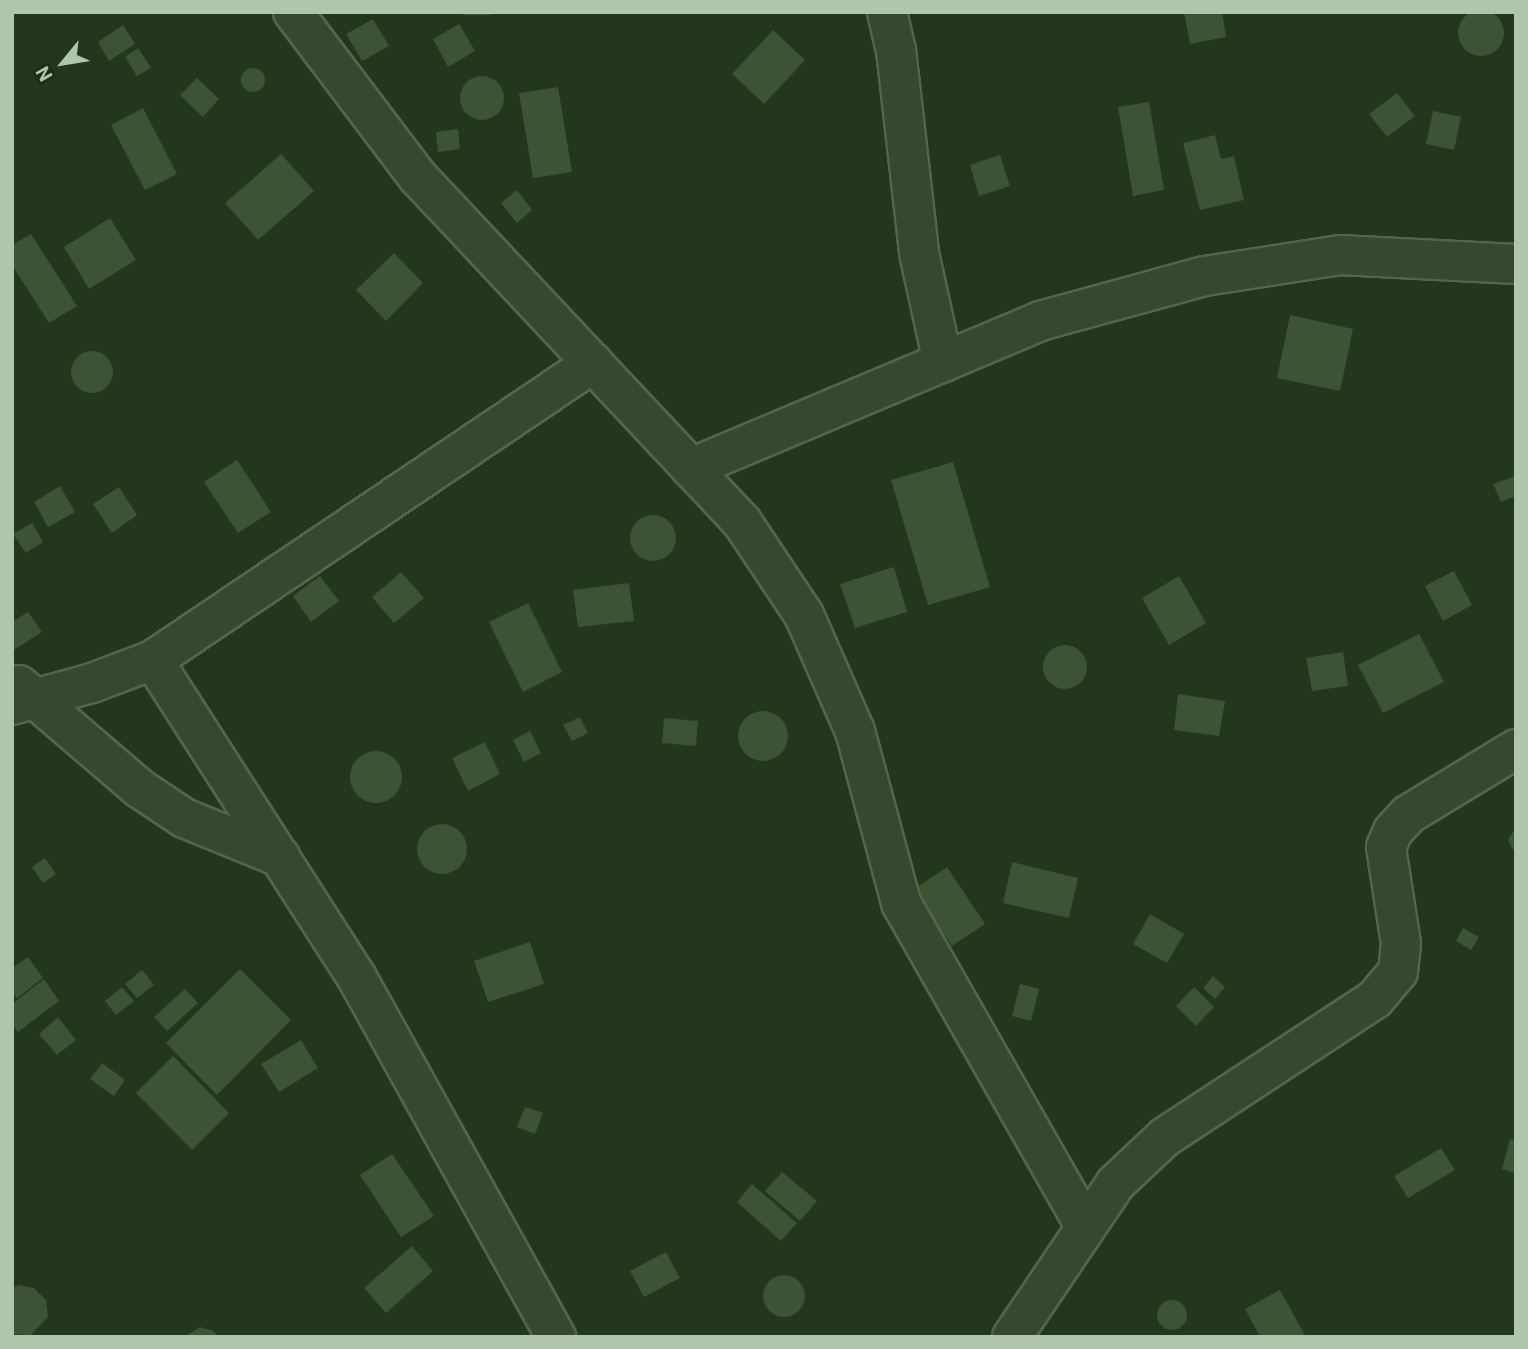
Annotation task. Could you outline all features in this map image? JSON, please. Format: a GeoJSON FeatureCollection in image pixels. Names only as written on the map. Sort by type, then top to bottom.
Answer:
{"type":"FeatureCollection","features":[{"type":"Feature","properties":{"kind":"street"},"geometry":{"type":"LineString","coordinates":[[293,12],[418,177],[742,522],[804,615],[855,731],[901,903],[1086,1227]]}},
{"type":"Feature","properties":{"kind":"street"},"geometry":{"type":"LineString","coordinates":[[887,12],[896,50],[919,253],[943,362]]}},
{"type":"Feature","properties":{"kind":"street"},"geometry":{"type":"LineString","coordinates":[[691,468],[1040,321],[1205,276],[1340,256],[1516,264]]}},
{"type":"Feature","properties":{"kind":"street"},"geometry":{"type":"LineString","coordinates":[[18,694],[153,660],[593,363]]}},
{"type":"Feature","properties":{"kind":"street"},"geometry":{"type":"LineString","coordinates":[[153,660],[356,976],[556,1337]]}},
{"type":"Feature","properties":{"kind":"street"},"geometry":{"type":"LineString","coordinates":[[18,694],[139,788],[184,817],[280,857]]}},
{"type":"Feature","properties":{"kind":"street"},"geometry":{"type":"LineString","coordinates":[[1012,1337],[1116,1183],[1165,1137],[1375,999],[1398,972],[1399,958],[1386,847],[1393,831],[1409,814],[1516,748]]}},
{"type":"Feature","properties":{"kind":"building"},"geometry":{"type":"Polygon","coordinates":[[[1481,10],[1497,17],[1504,33],[1497,49],[1481,56],[1465,49],[1458,33],[1465,17],[1481,10]]]}},
{"type":"Feature","properties":{"kind":"building"},"geometry":{"type":"Polygon","coordinates":[[[463,12],[492,12],[492,15],[463,15],[463,12]]]}},
{"type":"Feature","properties":{"kind":"building"},"geometry":{"type":"Polygon","coordinates":[[[1184,12],[1222,12],[1226,37],[1190,44],[1184,12]]]}},
{"type":"Feature","properties":{"kind":"building"},"geometry":{"type":"Polygon","coordinates":[[[373,19],[389,46],[362,61],[346,34],[373,19]]]}},
{"type":"Feature","properties":{"kind":"building"},"geometry":{"type":"Polygon","coordinates":[[[459,24],[475,51],[448,67],[433,39],[459,24]]]}},
{"type":"Feature","properties":{"kind":"building"},"geometry":{"type":"Polygon","coordinates":[[[123,25],[135,44],[109,61],[98,42],[123,25]]]}},
{"type":"Feature","properties":{"kind":"building"},"geometry":{"type":"Polygon","coordinates":[[[773,30],[805,60],[764,104],[732,74],[773,30]]]}},
{"type":"Feature","properties":{"kind":"building"},"geometry":{"type":"Polygon","coordinates":[[[138,48],[151,68],[137,76],[125,57],[138,48]]]}},
{"type":"Feature","properties":{"kind":"building"},"geometry":{"type":"Polygon","coordinates":[[[253,68],[264,75],[265,80],[258,91],[253,92],[242,85],[241,80],[248,69],[253,68]]]}},
{"type":"Feature","properties":{"kind":"building"},"geometry":{"type":"Polygon","coordinates":[[[482,76],[497,83],[504,98],[497,113],[482,120],[467,113],[460,98],[467,83],[482,76]]]}},
{"type":"Feature","properties":{"kind":"building"},"geometry":{"type":"Polygon","coordinates":[[[197,78],[219,99],[203,117],[180,95],[197,78]]]}},
{"type":"Feature","properties":{"kind":"building"},"geometry":{"type":"Polygon","coordinates":[[[558,87],[572,172],[533,178],[519,93],[558,87]]]}},
{"type":"Feature","properties":{"kind":"building"},"geometry":{"type":"Polygon","coordinates":[[[1397,93],[1415,116],[1387,137],[1369,114],[1397,93]]]}},
{"type":"Feature","properties":{"kind":"building"},"geometry":{"type":"Polygon","coordinates":[[[1149,102],[1164,190],[1133,196],[1118,107],[1149,102]]]}},
{"type":"Feature","properties":{"kind":"building"},"geometry":{"type":"Polygon","coordinates":[[[143,108],[177,174],[145,190],[111,125],[143,108]]]}},
{"type":"Feature","properties":{"kind":"building"},"geometry":{"type":"Polygon","coordinates":[[[1433,111],[1461,117],[1454,150],[1426,144],[1433,111]]]}},
{"type":"Feature","properties":{"kind":"building"},"geometry":{"type":"Polygon","coordinates":[[[458,129],[460,149],[438,152],[436,132],[458,129]]]}},
{"type":"Feature","properties":{"kind":"building"},"geometry":{"type":"Polygon","coordinates":[[[1215,135],[1221,159],[1234,156],[1244,200],[1200,210],[1183,143],[1215,135]]]}},
{"type":"Feature","properties":{"kind":"building"},"geometry":{"type":"Polygon","coordinates":[[[281,154],[314,191],[258,240],[225,203],[281,154]]]}},
{"type":"Feature","properties":{"kind":"building"},"geometry":{"type":"Polygon","coordinates":[[[1000,155],[1010,186],[979,196],[970,165],[1000,155]]]}},
{"type":"Feature","properties":{"kind":"building"},"geometry":{"type":"Polygon","coordinates":[[[517,190],[532,210],[517,223],[501,203],[517,190]]]}},
{"type":"Feature","properties":{"kind":"building"},"geometry":{"type":"Polygon","coordinates":[[[110,218],[136,260],[89,289],[64,247],[110,218]]]}},
{"type":"Feature","properties":{"kind":"building"},"geometry":{"type":"Polygon","coordinates":[[[31,234],[77,306],[49,323],[12,265],[12,245],[31,234]]]}},
{"type":"Feature","properties":{"kind":"building"},"geometry":{"type":"Polygon","coordinates":[[[394,253],[423,283],[386,321],[356,290],[394,253]]]}},
{"type":"Feature","properties":{"kind":"building"},"geometry":{"type":"Polygon","coordinates":[[[1290,315],[1353,329],[1340,391],[1277,378],[1290,315]]]}},
{"type":"Feature","properties":{"kind":"building"},"geometry":{"type":"Polygon","coordinates":[[[92,351],[107,357],[113,372],[107,387],[92,393],[77,387],[71,372],[77,357],[92,351]]]}},
{"type":"Feature","properties":{"kind":"building"},"geometry":{"type":"Polygon","coordinates":[[[237,460],[271,512],[238,533],[204,482],[237,460]]]}},
{"type":"Feature","properties":{"kind":"building"},"geometry":{"type":"Polygon","coordinates":[[[953,462],[990,587],[928,605],[891,480],[953,462]]]}},
{"type":"Feature","properties":{"kind":"building"},"geometry":{"type":"Polygon","coordinates":[[[1516,476],[1516,496],[1501,502],[1493,484],[1516,476]]]}},
{"type":"Feature","properties":{"kind":"building"},"geometry":{"type":"Polygon","coordinates":[[[60,486],[75,512],[48,527],[34,502],[60,486]]]}},
{"type":"Feature","properties":{"kind":"building"},"geometry":{"type":"Polygon","coordinates":[[[119,487],[137,515],[112,533],[93,504],[119,487]]]}},
{"type":"Feature","properties":{"kind":"building"},"geometry":{"type":"Polygon","coordinates":[[[653,515],[669,522],[676,538],[669,554],[653,561],[637,554],[630,538],[637,522],[653,515]]]}},
{"type":"Feature","properties":{"kind":"building"},"geometry":{"type":"Polygon","coordinates":[[[32,523],[43,542],[26,553],[13,534],[32,523]]]}},
{"type":"Feature","properties":{"kind":"building"},"geometry":{"type":"Polygon","coordinates":[[[894,567],[907,612],[855,628],[840,584],[894,567]]]}},
{"type":"Feature","properties":{"kind":"building"},"geometry":{"type":"Polygon","coordinates":[[[1454,571],[1472,605],[1443,621],[1425,586],[1454,571]]]}},
{"type":"Feature","properties":{"kind":"building"},"geometry":{"type":"Polygon","coordinates":[[[401,572],[424,598],[394,623],[372,597],[401,572]]]}},
{"type":"Feature","properties":{"kind":"building"},"geometry":{"type":"Polygon","coordinates":[[[320,576],[339,601],[311,622],[293,596],[320,576]]]}},
{"type":"Feature","properties":{"kind":"building"},"geometry":{"type":"Polygon","coordinates":[[[1179,576],[1206,623],[1169,645],[1142,598],[1179,576]]]}},
{"type":"Feature","properties":{"kind":"building"},"geometry":{"type":"Polygon","coordinates":[[[629,583],[634,621],[578,627],[573,590],[629,583]]]}},
{"type":"Feature","properties":{"kind":"building"},"geometry":{"type":"Polygon","coordinates":[[[528,603],[562,672],[523,692],[489,622],[528,603]]]}},
{"type":"Feature","properties":{"kind":"building"},"geometry":{"type":"Polygon","coordinates":[[[28,612],[42,632],[12,651],[12,622],[28,612]]]}},
{"type":"Feature","properties":{"kind":"building"},"geometry":{"type":"Polygon","coordinates":[[[1419,634],[1444,682],[1383,713],[1358,665],[1419,634]]]}},
{"type":"Feature","properties":{"kind":"building"},"geometry":{"type":"Polygon","coordinates":[[[1065,645],[1080,652],[1087,667],[1080,682],[1065,689],[1050,682],[1043,667],[1050,652],[1065,645]]]}},
{"type":"Feature","properties":{"kind":"building"},"geometry":{"type":"Polygon","coordinates":[[[1343,652],[1348,686],[1312,691],[1306,658],[1343,652]]]}},
{"type":"Feature","properties":{"kind":"building"},"geometry":{"type":"Polygon","coordinates":[[[1178,694],[1225,701],[1219,736],[1174,730],[1178,694]]]}},
{"type":"Feature","properties":{"kind":"building"},"geometry":{"type":"Polygon","coordinates":[[[763,711],[781,718],[788,736],[781,754],[763,761],[745,754],[738,736],[745,718],[763,711]]]}},
{"type":"Feature","properties":{"kind":"building"},"geometry":{"type":"Polygon","coordinates":[[[580,717],[588,733],[572,741],[563,725],[580,717]]]}},
{"type":"Feature","properties":{"kind":"building"},"geometry":{"type":"Polygon","coordinates":[[[664,718],[698,721],[696,746],[662,743],[664,718]]]}},
{"type":"Feature","properties":{"kind":"building"},"geometry":{"type":"Polygon","coordinates":[[[530,731],[541,753],[524,762],[513,740],[530,731]]]}},
{"type":"Feature","properties":{"kind":"building"},"geometry":{"type":"Polygon","coordinates":[[[485,742],[500,774],[468,791],[452,758],[485,742]]]}},
{"type":"Feature","properties":{"kind":"building"},"geometry":{"type":"Polygon","coordinates":[[[376,751],[395,758],[402,777],[395,796],[376,803],[357,796],[350,777],[357,758],[376,751]]]}},
{"type":"Feature","properties":{"kind":"building"},"geometry":{"type":"Polygon","coordinates":[[[442,824],[460,831],[467,849],[460,867],[442,874],[424,867],[417,849],[424,831],[442,824]]]}},
{"type":"Feature","properties":{"kind":"building"},"geometry":{"type":"Polygon","coordinates":[[[1516,827],[1516,855],[1508,840],[1516,827]]]}},
{"type":"Feature","properties":{"kind":"building"},"geometry":{"type":"Polygon","coordinates":[[[45,858],[56,874],[43,883],[32,867],[45,858]]]}},
{"type":"Feature","properties":{"kind":"building"},"geometry":{"type":"Polygon","coordinates":[[[1012,862],[1078,878],[1069,918],[1003,903],[1012,862]]]}},
{"type":"Feature","properties":{"kind":"building"},"geometry":{"type":"Polygon","coordinates":[[[947,867],[985,924],[952,946],[914,889],[947,867]]]}},
{"type":"Feature","properties":{"kind":"building"},"geometry":{"type":"Polygon","coordinates":[[[1150,914],[1184,934],[1167,963],[1133,944],[1150,914]]]}},
{"type":"Feature","properties":{"kind":"building"},"geometry":{"type":"Polygon","coordinates":[[[1463,928],[1479,937],[1471,950],[1456,941],[1463,928]]]}},
{"type":"Feature","properties":{"kind":"building"},"geometry":{"type":"Polygon","coordinates":[[[530,942],[544,984],[488,1002],[474,961],[530,942]]]}},
{"type":"Feature","properties":{"kind":"building"},"geometry":{"type":"Polygon","coordinates":[[[28,957],[43,978],[17,998],[12,991],[12,968],[28,957]]]}},
{"type":"Feature","properties":{"kind":"building"},"geometry":{"type":"Polygon","coordinates":[[[240,969],[291,1020],[217,1095],[166,1043],[240,969]]]}},
{"type":"Feature","properties":{"kind":"building"},"geometry":{"type":"Polygon","coordinates":[[[142,970],[154,985],[137,998],[125,984],[142,970]]]}},
{"type":"Feature","properties":{"kind":"building"},"geometry":{"type":"Polygon","coordinates":[[[1213,976],[1225,987],[1215,999],[1203,988],[1213,976]]]}},
{"type":"Feature","properties":{"kind":"building"},"geometry":{"type":"Polygon","coordinates":[[[44,979],[59,1001],[18,1032],[12,1024],[12,1004],[44,979]]]}},
{"type":"Feature","properties":{"kind":"building"},"geometry":{"type":"Polygon","coordinates":[[[1020,984],[1039,989],[1031,1021],[1012,1016],[1020,984]]]}},
{"type":"Feature","properties":{"kind":"building"},"geometry":{"type":"Polygon","coordinates":[[[122,987],[134,1001],[116,1015],[105,1001],[122,987]]]}},
{"type":"Feature","properties":{"kind":"building"},"geometry":{"type":"Polygon","coordinates":[[[1194,987],[1214,1007],[1196,1026],[1176,1006],[1194,987]]]}},
{"type":"Feature","properties":{"kind":"building"},"geometry":{"type":"Polygon","coordinates":[[[185,989],[198,1003],[167,1031],[154,1017],[185,989]]]}},
{"type":"Feature","properties":{"kind":"building"},"geometry":{"type":"Polygon","coordinates":[[[58,1017],[76,1040],[57,1055],[39,1034],[58,1017]]]}},
{"type":"Feature","properties":{"kind":"building"},"geometry":{"type":"Polygon","coordinates":[[[301,1040],[318,1068],[279,1092],[261,1064],[301,1040]]]}},
{"type":"Feature","properties":{"kind":"building"},"geometry":{"type":"Polygon","coordinates":[[[173,1056],[229,1113],[192,1150],[136,1093],[173,1056]]]}},
{"type":"Feature","properties":{"kind":"building"},"geometry":{"type":"Polygon","coordinates":[[[102,1063],[125,1080],[114,1096],[90,1079],[102,1063]]]}},
{"type":"Feature","properties":{"kind":"building"},"geometry":{"type":"Polygon","coordinates":[[[525,1107],[543,1113],[535,1134],[517,1127],[525,1107]]]}},
{"type":"Feature","properties":{"kind":"building"},"geometry":{"type":"Polygon","coordinates":[[[1510,1139],[1516,1141],[1516,1173],[1502,1169],[1510,1139]]]}},
{"type":"Feature","properties":{"kind":"building"},"geometry":{"type":"Polygon","coordinates":[[[1441,1148],[1455,1170],[1408,1198],[1394,1176],[1441,1148]]]}},
{"type":"Feature","properties":{"kind":"building"},"geometry":{"type":"Polygon","coordinates":[[[392,1154],[434,1216],[401,1237],[360,1175],[392,1154]]]}},
{"type":"Feature","properties":{"kind":"building"},"geometry":{"type":"Polygon","coordinates":[[[782,1172],[817,1201],[800,1221],[765,1191],[782,1172]]]}},
{"type":"Feature","properties":{"kind":"building"},"geometry":{"type":"Polygon","coordinates":[[[752,1184],[797,1223],[781,1241],[737,1202],[752,1184]]]}},
{"type":"Feature","properties":{"kind":"building"},"geometry":{"type":"Polygon","coordinates":[[[412,1246],[433,1271],[386,1313],[364,1288],[412,1246]]]}},
{"type":"Feature","properties":{"kind":"building"},"geometry":{"type":"Polygon","coordinates":[[[666,1252],[680,1278],[644,1297],[630,1271],[666,1252]]]}},
{"type":"Feature","properties":{"kind":"building"},"geometry":{"type":"Polygon","coordinates":[[[784,1275],[799,1281],[805,1296],[799,1311],[784,1317],[769,1311],[763,1296],[769,1281],[784,1275]]]}},
{"type":"Feature","properties":{"kind":"building"},"geometry":{"type":"Polygon","coordinates":[[[19,1285],[34,1288],[46,1300],[48,1317],[31,1335],[12,1334],[12,1288],[19,1285]]]}},
{"type":"Feature","properties":{"kind":"building"},"geometry":{"type":"Polygon","coordinates":[[[1280,1290],[1306,1337],[1260,1337],[1245,1309],[1280,1290]]]}},
{"type":"Feature","properties":{"kind":"building"},"geometry":{"type":"Polygon","coordinates":[[[1172,1300],[1183,1304],[1187,1315],[1183,1326],[1172,1330],[1161,1326],[1157,1315],[1161,1304],[1172,1300]]]}},
{"type":"Feature","properties":{"kind":"building"},"geometry":{"type":"Polygon","coordinates":[[[200,1327],[213,1331],[219,1337],[184,1337],[200,1327]]]}}]}
